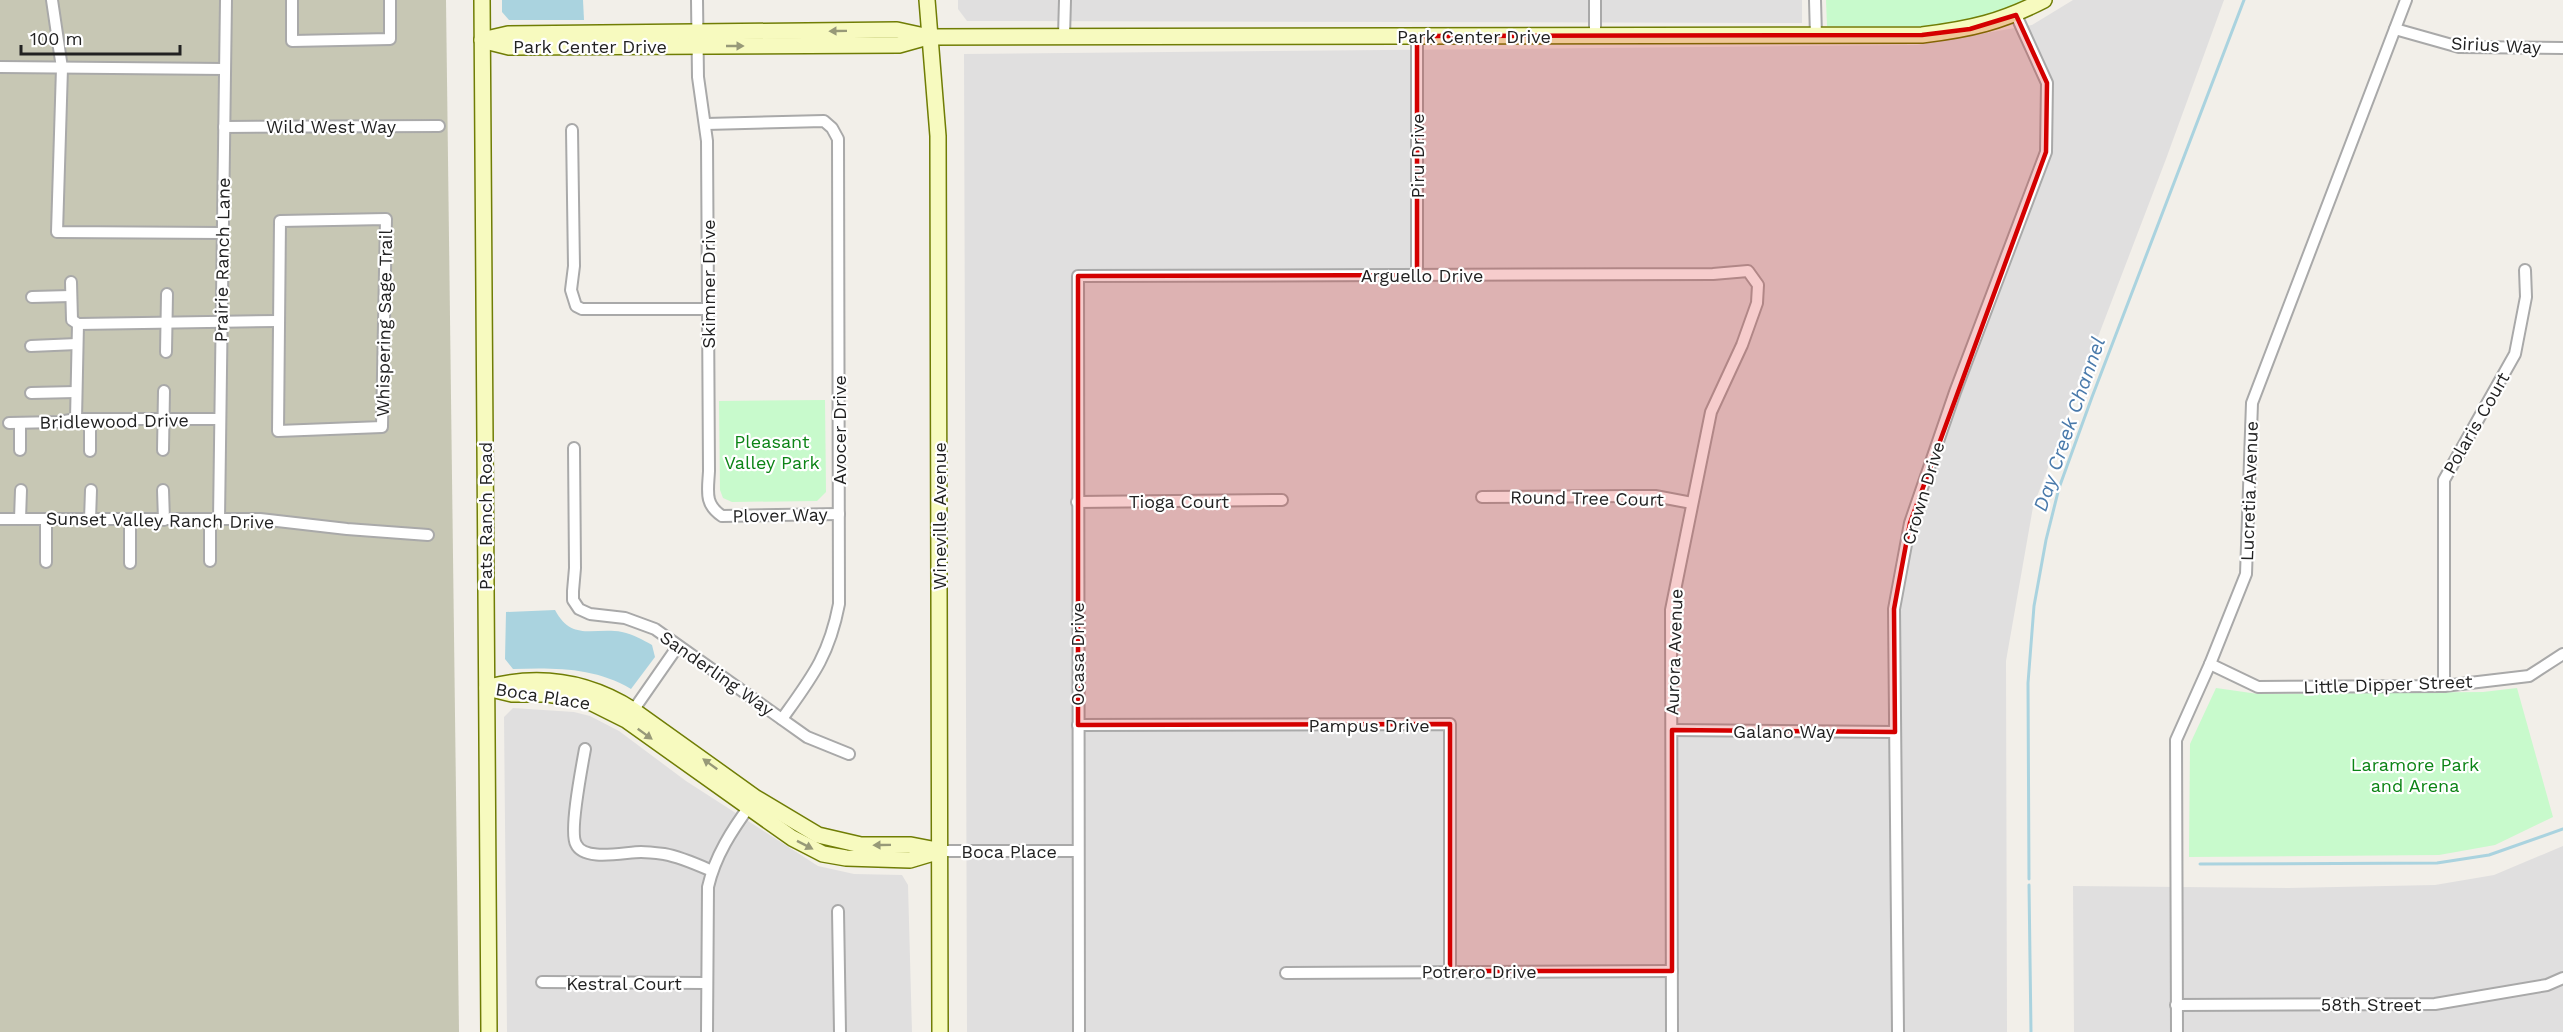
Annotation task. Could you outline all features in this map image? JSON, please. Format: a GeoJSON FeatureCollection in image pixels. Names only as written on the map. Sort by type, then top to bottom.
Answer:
{"type":"FeatureCollection","features":[{"type":"Feature","properties":{"kind":"street"},"geometry":{"type":"LineString","coordinates":[[52,0],[62,68],[57,232],[223,233]]}},
{"type":"Feature","properties":{"kind":"street","name":"Prairie Ranch Lane"},"geometry":{"type":"LineString","coordinates":[[210,561],[215,519],[220,419],[226,0]]}},
{"type":"Feature","properties":{"kind":"street"},"geometry":{"type":"LineString","coordinates":[[292,0],[292,41],[390,39],[390,0]]}},
{"type":"Feature","properties":{"kind":"street","name":"Pats Ranch Road"},"geometry":{"type":"LineString","coordinates":[[482,0],[489,1032]]}},
{"type":"Feature","properties":{"kind":"street","name":"Skimmer Drive"},"geometry":{"type":"LineString","coordinates":[[697,0],[699,89],[706,124],[709,471],[707,500],[712,510],[722,516]]}},
{"type":"Feature","properties":{"kind":"street","name":"Wineville Avenue"},"geometry":{"type":"LineString","coordinates":[[927,0],[938,136],[940,1032]]}},
{"type":"Feature","properties":{"kind":"street"},"geometry":{"type":"LineString","coordinates":[[1064,36],[1065,0]]}},
{"type":"Feature","properties":{"kind":"street"},"geometry":{"type":"LineString","coordinates":[[1594,0],[1595,36]]}},
{"type":"Feature","properties":{"kind":"street"},"geometry":{"type":"LineString","coordinates":[[1815,0],[1816,36]]}},
{"type":"Feature","properties":{"kind":"street","name":"Park Center Drive"},"geometry":{"type":"LineString","coordinates":[[482,40],[508,34],[697,39],[897,30],[929,37],[1922,35],[1970,29],[2016,15],[2044,0]]}},
{"type":"Feature","properties":{"kind":"street","name":"Lucretia Avenue"},"geometry":{"type":"LineString","coordinates":[[2177,1032],[2176,740],[2211,664],[2246,574],[2252,403],[2406,0]]}},
{"type":"Feature","properties":{"kind":"street","name":"Crown Drive"},"geometry":{"type":"LineString","coordinates":[[1898,1032],[1894,609],[1910,522],[1955,392],[2046,152],[2047,83],[2016,15]]}},
{"type":"Feature","properties":{"kind":"street","name":"Sirius Way"},"geometry":{"type":"LineString","coordinates":[[2395,29],[2459,47],[2563,48]]}},
{"type":"Feature","properties":{"kind":"street","name":"Piru Drive"},"geometry":{"type":"LineString","coordinates":[[1417,36],[1417,275]]}},
{"type":"Feature","properties":{"kind":"street"},"geometry":{"type":"LineString","coordinates":[[0,67],[225,69]]}},
{"type":"Feature","properties":{"kind":"street","name":"Avocer Drive"},"geometry":{"type":"LineString","coordinates":[[706,124],[824,121],[832,128],[838,139],[839,604],[834,631],[825,657],[782,719]]}},
{"type":"Feature","properties":{"kind":"street","name":"Wild West Way"},"geometry":{"type":"LineString","coordinates":[[224,127],[439,126]]}},
{"type":"Feature","properties":{"kind":"street"},"geometry":{"type":"LineString","coordinates":[[572,130],[574,266],[571,290],[576,306],[582,309],[708,309]]}},
{"type":"Feature","properties":{"kind":"street","name":"Whispering Sage Trail"},"geometry":{"type":"LineString","coordinates":[[386,219],[382,427],[278,431],[278,321],[280,220],[386,219]]}},
{"type":"Feature","properties":{"kind":"street","name":"Polaris Court"},"geometry":{"type":"LineString","coordinates":[[2444,686],[2444,480],[2515,354],[2526,297],[2525,270]]}},
{"type":"Feature","properties":{"kind":"street","name":"Arguello Drive"},"geometry":{"type":"LineString","coordinates":[[1078,276],[1713,274],[1748,271],[1758,285]]}},
{"type":"Feature","properties":{"kind":"street","name":"Ocasa Drive"},"geometry":{"type":"LineString","coordinates":[[1078,276],[1079,1032]]}},
{"type":"Feature","properties":{"kind":"street"},"geometry":{"type":"LineString","coordinates":[[71,282],[72,320],[78,324],[278,321]]}},
{"type":"Feature","properties":{"kind":"street","name":"Aurora Avenue"},"geometry":{"type":"LineString","coordinates":[[1672,1032],[1671,610],[1711,412],[1742,345],[1757,303],[1758,285]]}},
{"type":"Feature","properties":{"kind":"street"},"geometry":{"type":"LineString","coordinates":[[166,352],[167,294]]}},
{"type":"Feature","properties":{"kind":"street"},"geometry":{"type":"LineString","coordinates":[[32,297],[71,296]]}},
{"type":"Feature","properties":{"kind":"street"},"geometry":{"type":"LineString","coordinates":[[76,419],[78,324]]}},
{"type":"Feature","properties":{"kind":"street"},"geometry":{"type":"LineString","coordinates":[[31,346],[77,344]]}},
{"type":"Feature","properties":{"kind":"street"},"geometry":{"type":"LineString","coordinates":[[163,450],[166,419],[164,391]]}},
{"type":"Feature","properties":{"kind":"street"},"geometry":{"type":"LineString","coordinates":[[31,393],[76,392]]}},
{"type":"Feature","properties":{"kind":"street","name":"Bridlewood Drive"},"geometry":{"type":"LineString","coordinates":[[9,423],[59,422],[76,419],[220,419]]}},
{"type":"Feature","properties":{"kind":"street"},"geometry":{"type":"LineString","coordinates":[[90,419],[90,451]]}},
{"type":"Feature","properties":{"kind":"street"},"geometry":{"type":"LineString","coordinates":[[21,423],[21,450]]}},
{"type":"Feature","properties":{"kind":"street","name":"Sanderling Way"},"geometry":{"type":"LineString","coordinates":[[574,448],[573,600],[579,609],[590,614],[610,615],[637,622],[655,629],[807,737],[849,754]]}},
{"type":"Feature","properties":{"kind":"street"},"geometry":{"type":"LineString","coordinates":[[20,519],[21,490]]}},
{"type":"Feature","properties":{"kind":"street"},"geometry":{"type":"LineString","coordinates":[[90,519],[91,490]]}},
{"type":"Feature","properties":{"kind":"street"},"geometry":{"type":"LineString","coordinates":[[163,490],[164,520]]}},
{"type":"Feature","properties":{"kind":"street","name":"Round Tree Court"},"geometry":{"type":"LineString","coordinates":[[1482,497],[1655,496],[1692,503]]}},
{"type":"Feature","properties":{"kind":"street","name":"Tioga Court"},"geometry":{"type":"LineString","coordinates":[[1077,502],[1282,500]]}},
{"type":"Feature","properties":{"kind":"street","name":"Plover Way"},"geometry":{"type":"LineString","coordinates":[[722,516],[839,514]]}},
{"type":"Feature","properties":{"kind":"street","name":"Sunset Valley Ranch Drive"},"geometry":{"type":"LineString","coordinates":[[0,519],[260,519],[428,535]]}},
{"type":"Feature","properties":{"kind":"street"},"geometry":{"type":"LineString","coordinates":[[46,519],[46,562]]}},
{"type":"Feature","properties":{"kind":"street"},"geometry":{"type":"LineString","coordinates":[[130,520],[130,563]]}},
{"type":"Feature","properties":{"kind":"street"},"geometry":{"type":"LineString","coordinates":[[630,715],[678,646]]}},
{"type":"Feature","properties":{"kind":"street","name":"Little Dipper Street"},"geometry":{"type":"LineString","coordinates":[[2211,664],[2258,687],[2444,686],[2529,676],[2563,654]]}},
{"type":"Feature","properties":{"kind":"street","name":"Boca Place"},"geometry":{"type":"LineString","coordinates":[[487,688],[512,694],[547,694],[586,700],[630,715],[752,802],[792,838],[823,854],[846,858],[910,860],[940,851],[1078,851]]}},
{"type":"Feature","properties":{"kind":"street","name":"Pampus Drive"},"geometry":{"type":"LineString","coordinates":[[1078,725],[1450,724],[1449,971]]}},
{"type":"Feature","properties":{"kind":"street","name":"Galano Way"},"geometry":{"type":"LineString","coordinates":[[1672,730],[1895,732]]}},
{"type":"Feature","properties":{"kind":"street"},"geometry":{"type":"LineString","coordinates":[[585,749],[576,800],[573,839],[579,850],[589,854],[616,855],[639,852],[664,854],[682,858],[712,871]]}},
{"type":"Feature","properties":{"kind":"street"},"geometry":{"type":"LineString","coordinates":[[706,1032],[706,901],[712,871],[724,845],[752,802]]}},
{"type":"Feature","properties":{"kind":"street"},"geometry":{"type":"LineString","coordinates":[[838,911],[840,1032]]}},
{"type":"Feature","properties":{"kind":"street","name":"Potrero Drive"},"geometry":{"type":"LineString","coordinates":[[1286,973],[1672,971]]}},
{"type":"Feature","properties":{"kind":"street","name":"58th Street"},"geometry":{"type":"LineString","coordinates":[[2176,1005],[2435,1004],[2547,985],[2563,978]]}},
{"type":"Feature","properties":{"kind":"street","name":"Kestral Court"},"geometry":{"type":"LineString","coordinates":[[542,982],[706,983]]}},
{"type":"Feature","properties":{"kind":"highlighted area"},"geometry":{"type":"Polygon","coordinates":[[[2016,15],[2047,83],[2046,152],[1910,523],[1894,609],[1895,732],[1672,730],[1672,971],[1450,971],[1450,724],[1078,725],[1078,276],[1417,275],[1417,36],[1922,35],[1970,29],[2016,15]]]}},
{"type":"Feature","properties":{"kind":"shaded area"},"geometry":{"type":"Polygon","coordinates":[[[0,0],[446,0],[459,1032],[0,1032],[0,0]]]}},
{"type":"Feature","properties":{"kind":"shaded area"},"geometry":{"type":"Polygon","coordinates":[[[958,0],[1802,0],[1802,23],[967,21],[958,9],[958,0]]]}},
{"type":"Feature","properties":{"kind":"shaded area"},"geometry":{"type":"Polygon","coordinates":[[[2073,0],[2224,0],[2033,507],[2006,661],[2007,1032],[967,1032],[964,54],[1917,45],[2032,25],[2073,0]]]}},
{"type":"Feature","properties":{"kind":"shaded area"},"geometry":{"type":"Polygon","coordinates":[[[513,708],[574,712],[590,716],[619,731],[686,781],[818,866],[854,874],[902,875],[908,885],[912,1032],[507,1032],[504,717],[513,708]]]}},
{"type":"Feature","properties":{"kind":"shaded area"},"geometry":{"type":"Polygon","coordinates":[[[2563,846],[2563,1032],[2074,1032],[2073,886],[2288,888],[2435,885],[2494,875],[2563,846]]]}},
{"type":"Feature","properties":{"kind":"green space"},"geometry":{"type":"Polygon","coordinates":[[[1826,0],[2036,0],[1996,18],[1944,26],[1827,26],[1826,0]]]}},
{"type":"Feature","properties":{"kind":"green space","name":"Pleasant Valley Park"},"geometry":{"type":"Polygon","coordinates":[[[825,400],[826,492],[817,501],[732,502],[723,498],[720,490],[719,401],[825,400]]]}},
{"type":"Feature","properties":{"kind":"green space","name":"Laramore Park and Arena"},"geometry":{"type":"Polygon","coordinates":[[[2216,688],[2258,694],[2483,692],[2517,688],[2553,817],[2495,845],[2439,855],[2189,857],[2190,744],[2216,688]]]}},
{"type":"Feature","properties":{"kind":"water"},"geometry":{"type":"Polygon","coordinates":[[[502,0],[583,0],[584,20],[509,20],[502,12],[502,0]]]}},
{"type":"Feature","properties":{"kind":"water"},"geometry":{"type":"Polygon","coordinates":[[[555,610],[562,620],[576,630],[622,632],[638,637],[652,645],[655,657],[631,689],[603,676],[574,670],[513,669],[505,659],[506,612],[555,610]]]}},
{"type":"Feature","properties":{"kind":"waterway","name":"Day Creek Channel"},"geometry":{"type":"LineString","coordinates":[[2029,879],[2028,683],[2034,606],[2046,540],[2059,488],[2092,397],[2244,0]]}},
{"type":"Feature","properties":{"kind":"waterway"},"geometry":{"type":"LineString","coordinates":[[2200,864],[2437,863],[2489,855],[2563,829]]}},
{"type":"Feature","properties":{"kind":"waterway","name":"Day Creek Channel"},"geometry":{"type":"LineString","coordinates":[[2029,885],[2031,1032]]}}]}
